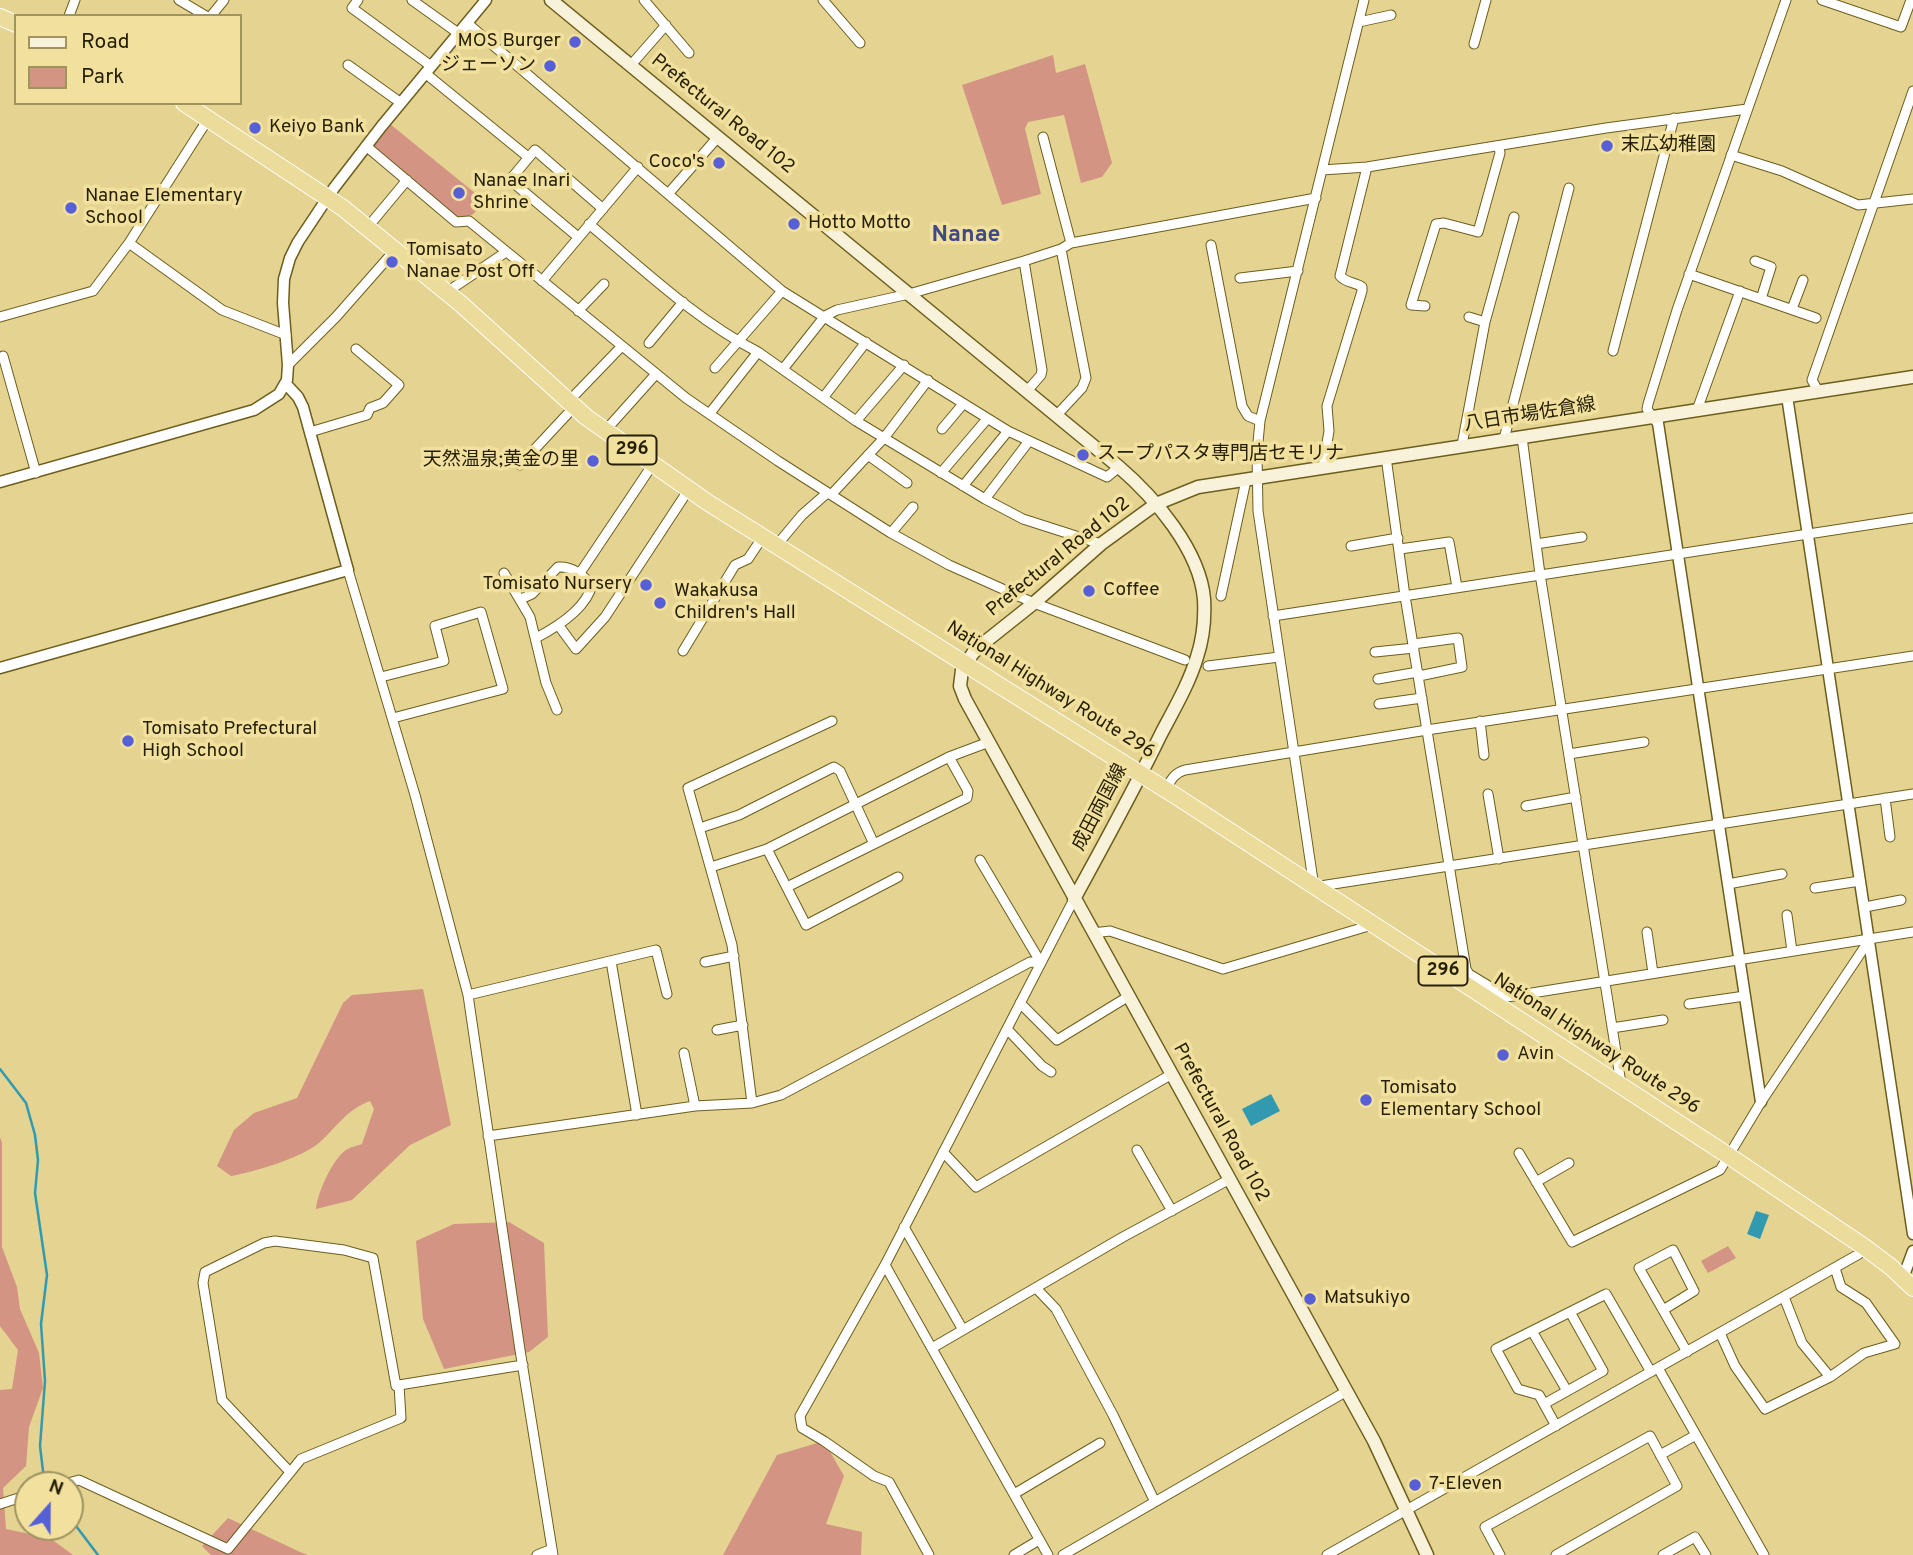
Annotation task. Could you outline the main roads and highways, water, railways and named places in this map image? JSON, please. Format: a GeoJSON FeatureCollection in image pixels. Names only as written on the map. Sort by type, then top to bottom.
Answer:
{"type":"FeatureCollection","features":[{"type":"Feature","properties":{"kind":"highway","name":"National Highway Route 296"},"geometry":{"type":"LineString","coordinates":[[187,105],[328,197],[447,292],[571,405],[689,489],[769,542],[1166,789],[1372,925],[1488,994],[1619,1086],[1730,1156],[1909,1278]]}},
{"type":"Feature","properties":{"kind":"main road","name":"Prefectural Road 102"},"geometry":{"type":"LineString","coordinates":[[551,0],[1119,467],[1156,504],[1101,544],[985,642],[962,670],[960,686],[1074,899],[1374,1441],[1427,1555]]}},
{"type":"Feature","properties":{"kind":"main road","name":"八日市場佐倉線"},"geometry":{"type":"LineString","coordinates":[[1156,504],[1198,487],[1259,476],[1913,377]]}},
{"type":"Feature","properties":{"kind":"main road","name":"成田両国線"},"geometry":{"type":"LineString","coordinates":[[1074,899],[1142,774],[1198,656],[1203,626],[1203,597],[1197,571],[1183,542],[1156,504]]}},
{"type":"Feature","properties":{"kind":"water"},"geometry":{"type":"Polygon","coordinates":[[[1271,1094],[1280,1111],[1251,1126],[1242,1109],[1271,1094]]]}},
{"type":"Feature","properties":{"kind":"water"},"geometry":{"type":"Polygon","coordinates":[[[1756,1211],[1769,1215],[1760,1239],[1747,1234],[1756,1211]]]}},
{"type":"Feature","properties":{"kind":"waterway"},"geometry":{"type":"LineString","coordinates":[[0,1069],[26,1103],[35,1135],[38,1160],[35,1193],[47,1275],[41,1324],[45,1381],[40,1446],[43,1471]]}},
{"type":"Feature","properties":{"kind":"waterway"},"geometry":{"type":"LineString","coordinates":[[84,1536],[98,1555]]}},
{"type":"Feature","properties":{"kind":"place","name":"MOS Burger"},"geometry":{"type":"Point","coordinates":[575,42]}},
{"type":"Feature","properties":{"kind":"place","name":"ジェーソン"},"geometry":{"type":"Point","coordinates":[550,66]}},
{"type":"Feature","properties":{"kind":"place","name":"Keiyo Bank"},"geometry":{"type":"Point","coordinates":[255,128]}},
{"type":"Feature","properties":{"kind":"place","name":"末広幼稚園"},"geometry":{"type":"Point","coordinates":[1607,146]}},
{"type":"Feature","properties":{"kind":"place","name":"Coco's"},"geometry":{"type":"Point","coordinates":[719,163]}},
{"type":"Feature","properties":{"kind":"place","name":"Nanae Inari Shrine"},"geometry":{"type":"Point","coordinates":[459,193]}},
{"type":"Feature","properties":{"kind":"place","name":"Nanae Elementary School"},"geometry":{"type":"Point","coordinates":[71,208]}},
{"type":"Feature","properties":{"kind":"place","name":"Hotto Motto"},"geometry":{"type":"Point","coordinates":[794,224]}},
{"type":"Feature","properties":{"kind":"place","name":"Tomisato Nanae Post Off"},"geometry":{"type":"Point","coordinates":[392,262]}},
{"type":"Feature","properties":{"kind":"place","name":"スープパスタ専門店セモリナ"},"geometry":{"type":"Point","coordinates":[1083,455]}},
{"type":"Feature","properties":{"kind":"place","name":"天然温泉;黄金の里"},"geometry":{"type":"Point","coordinates":[593,461]}},
{"type":"Feature","properties":{"kind":"place","name":"Tomisato Nursery"},"geometry":{"type":"Point","coordinates":[646,585]}},
{"type":"Feature","properties":{"kind":"place","name":"Coffee"},"geometry":{"type":"Point","coordinates":[1089,591]}},
{"type":"Feature","properties":{"kind":"place","name":"Wakakusa Children's Hall"},"geometry":{"type":"Point","coordinates":[660,603]}},
{"type":"Feature","properties":{"kind":"place","name":"Tomisato Prefectural High School"},"geometry":{"type":"Point","coordinates":[128,741]}},
{"type":"Feature","properties":{"kind":"place","name":"Avin"},"geometry":{"type":"Point","coordinates":[1503,1055]}},
{"type":"Feature","properties":{"kind":"place","name":"Tomisato Elementary School"},"geometry":{"type":"Point","coordinates":[1366,1100]}},
{"type":"Feature","properties":{"kind":"place","name":"Matsukiyo"},"geometry":{"type":"Point","coordinates":[1310,1299]}},
{"type":"Feature","properties":{"kind":"place","name":"7-Eleven"},"geometry":{"type":"Point","coordinates":[1415,1485]}},
{"type":"Feature","properties":{"kind":"district","name":"Nanae"},"geometry":{"type":"Point","coordinates":[966,236]}}]}
